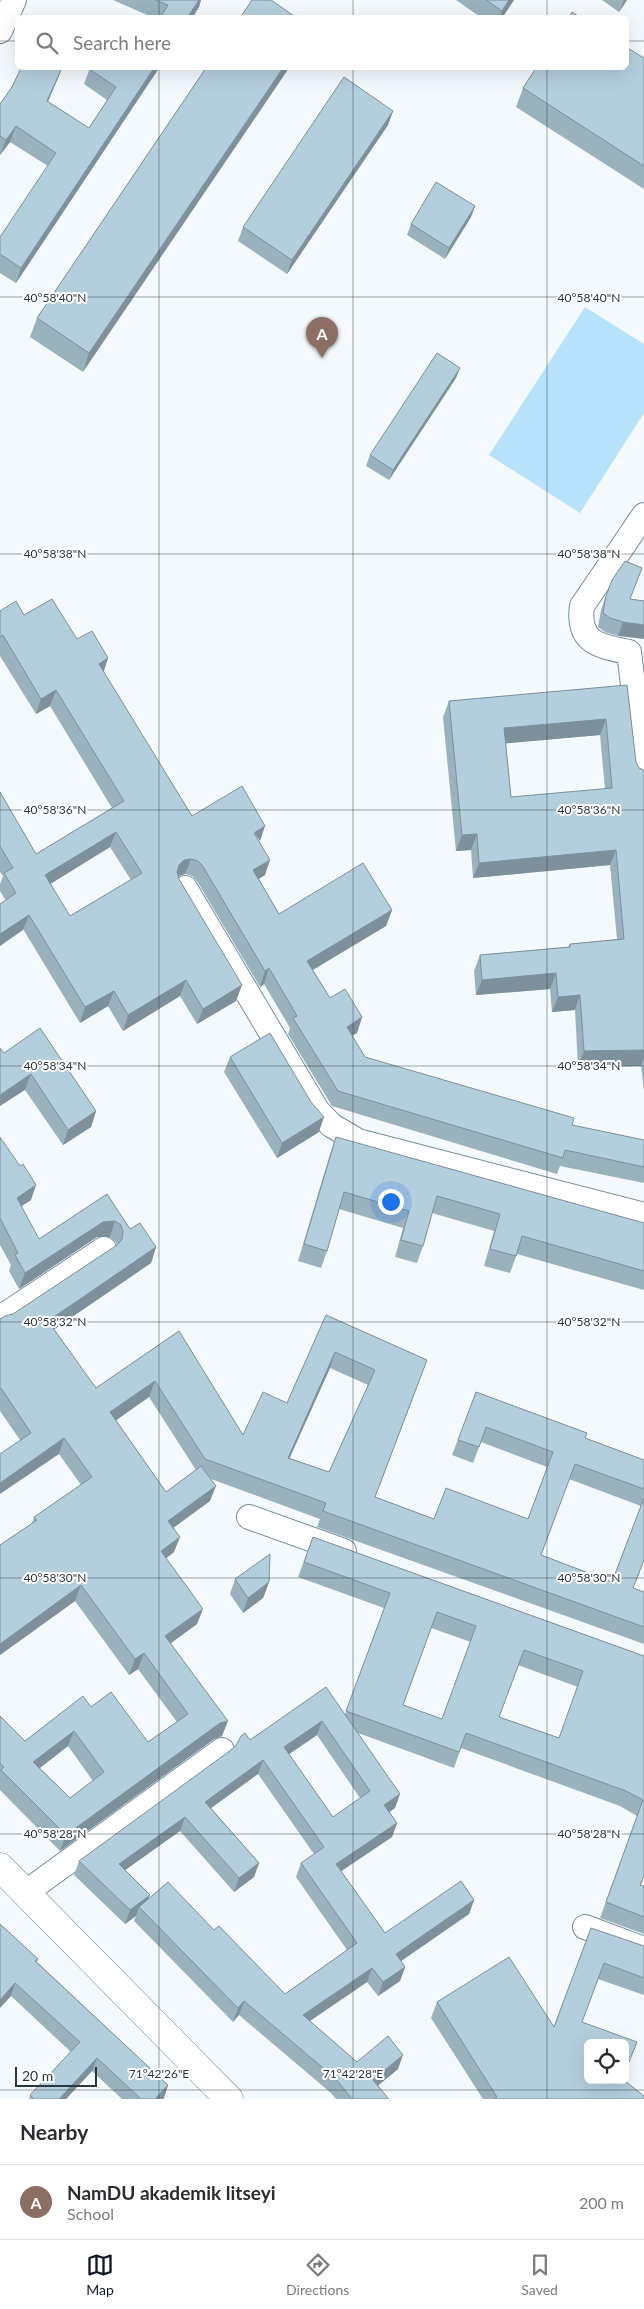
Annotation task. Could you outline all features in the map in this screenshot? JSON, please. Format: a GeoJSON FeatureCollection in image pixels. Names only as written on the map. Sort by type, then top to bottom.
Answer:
{"type":"FeatureCollection","features":[{"type":"Feature","properties":{"kind":"main road"},"geometry":{"type":"LineString","coordinates":[[0,1867],[12,1888],[229,2099]]}},
{"type":"Feature","properties":{"kind":"street"},"geometry":{"type":"LineString","coordinates":[[0,31],[14,0]]}},
{"type":"Feature","properties":{"kind":"street"},"geometry":{"type":"LineString","coordinates":[[644,515],[582,606],[580,621],[587,636],[598,646],[628,652],[644,775]]}},
{"type":"Feature","properties":{"kind":"street"},"geometry":{"type":"LineString","coordinates":[[185,888],[317,1110],[331,1125],[358,1141],[644,1215]]}},
{"type":"Feature","properties":{"kind":"street"},"geometry":{"type":"LineString","coordinates":[[0,1318],[104,1249]]}},
{"type":"Feature","properties":{"kind":"street"},"geometry":{"type":"LineString","coordinates":[[249,1517],[362,1558]]}},
{"type":"Feature","properties":{"kind":"street"},"geometry":{"type":"LineString","coordinates":[[12,1888],[222,1750]]}},
{"type":"Feature","properties":{"kind":"street"},"geometry":{"type":"LineString","coordinates":[[584,1927],[644,1949]]}},
{"type":"Feature","properties":{"kind":"shaded area"},"geometry":{"type":"Polygon","coordinates":[[[585,307],[644,344],[644,413],[580,513],[489,455],[585,307]]]}},
{"type":"Feature","properties":{"kind":"building"},"geometry":{"type":"Polygon","coordinates":[[[155,0],[199,0],[189,15],[162,15],[168,5],[155,0]]]}},
{"type":"Feature","properties":{"kind":"building"},"geometry":{"type":"Polygon","coordinates":[[[252,0],[271,0],[293,15],[242,15],[252,0]]]}},
{"type":"Feature","properties":{"kind":"building"},"geometry":{"type":"Polygon","coordinates":[[[486,0],[509,0],[502,11],[486,0]]]}},
{"type":"Feature","properties":{"kind":"building"},"geometry":{"type":"Polygon","coordinates":[[[629,49],[644,58],[644,166],[523,88],[535,70],[629,70],[629,49]]]}},
{"type":"Feature","properties":{"kind":"building"},"geometry":{"type":"Polygon","coordinates":[[[20,70],[61,70],[47,101],[89,128],[116,87],[90,70],[153,70],[21,268],[0,254],[0,237],[56,153],[16,126],[6,140],[0,136],[0,104],[12,87],[20,70]]]}},
{"type":"Feature","properties":{"kind":"building"},"geometry":{"type":"Polygon","coordinates":[[[205,70],[282,70],[89,353],[37,318],[205,70]]]}},
{"type":"Feature","properties":{"kind":"building"},"geometry":{"type":"Polygon","coordinates":[[[344,77],[393,111],[292,260],[243,227],[344,77]]]}},
{"type":"Feature","properties":{"kind":"building"},"geometry":{"type":"Polygon","coordinates":[[[436,182],[475,206],[449,248],[411,224],[436,182]]]}},
{"type":"Feature","properties":{"kind":"building"},"geometry":{"type":"Polygon","coordinates":[[[437,353],[460,368],[393,470],[370,455],[437,353]]]}},
{"type":"Feature","properties":{"kind":"building"},"geometry":{"type":"Polygon","coordinates":[[[625,561],[642,568],[630,599],[644,601],[644,625],[623,622],[610,618],[603,613],[606,596],[612,580],[625,561]]]}},
{"type":"Feature","properties":{"kind":"building"},"geometry":{"type":"Polygon","coordinates":[[[52,599],[77,639],[92,631],[108,658],[99,664],[192,816],[242,786],[265,826],[254,833],[270,860],[253,870],[279,914],[363,863],[392,910],[307,961],[330,998],[345,989],[362,1017],[347,1027],[365,1057],[574,1118],[572,1125],[644,1140],[644,1167],[565,1150],[563,1158],[338,1091],[293,1018],[297,1016],[269,968],[265,971],[198,861],[184,860],[179,865],[177,872],[179,879],[242,985],[203,1009],[186,980],[128,1015],[114,991],[85,1007],[29,915],[0,934],[0,904],[16,893],[4,873],[13,868],[0,846],[0,792],[36,854],[124,801],[56,690],[41,699],[3,635],[0,637],[0,611],[16,601],[24,615],[52,599]],[[116,832],[45,875],[70,916],[142,873],[116,832]]]}},
{"type":"Feature","properties":{"kind":"building"},"geometry":{"type":"Polygon","coordinates":[[[627,685],[636,762],[639,768],[644,770],[644,1050],[584,1051],[580,995],[558,997],[556,973],[482,980],[480,955],[570,947],[570,944],[624,939],[616,850],[479,863],[477,834],[462,835],[449,701],[627,685]],[[606,719],[504,728],[511,797],[612,788],[606,719]]]}},
{"type":"Feature","properties":{"kind":"building"},"geometry":{"type":"Polygon","coordinates":[[[40,1028],[96,1111],[68,1130],[31,1074],[0,1095],[0,1048],[4,1053],[40,1028]]]}},
{"type":"Feature","properties":{"kind":"building"},"geometry":{"type":"Polygon","coordinates":[[[270,1033],[311,1102],[324,1117],[282,1143],[230,1057],[270,1033]]]}},
{"type":"Feature","properties":{"kind":"building"},"geometry":{"type":"Polygon","coordinates":[[[0,1137],[20,1166],[23,1164],[36,1185],[17,1198],[39,1239],[107,1194],[130,1229],[140,1223],[156,1247],[48,1321],[96,1388],[179,1331],[243,1435],[263,1392],[287,1403],[326,1315],[427,1360],[375,1497],[434,1519],[446,1488],[528,1519],[553,1452],[486,1427],[479,1447],[458,1440],[476,1392],[587,1433],[585,1438],[644,1460],[644,1489],[575,1464],[541,1555],[612,1582],[644,1498],[644,1560],[633,1588],[644,1592],[644,1627],[323,1511],[326,1503],[205,1459],[155,1381],[110,1412],[166,1492],[201,1466],[216,1486],[168,1521],[180,1537],[161,1551],[203,1609],[165,1636],[228,1721],[220,1723],[66,1835],[1,1770],[4,1767],[0,1763],[0,1716],[25,1741],[83,1696],[91,1707],[111,1692],[148,1742],[188,1714],[144,1653],[135,1659],[81,1585],[0,1644],[0,1545],[37,1520],[34,1517],[92,1477],[64,1438],[0,1483],[0,1454],[31,1433],[0,1389],[0,1319],[13,1314],[117,1245],[122,1239],[123,1232],[121,1225],[115,1221],[103,1222],[25,1273],[15,1255],[18,1253],[0,1218],[0,1137]],[[335,1352],[288,1458],[329,1472],[375,1370],[335,1352]],[[74,1731],[33,1762],[70,1798],[104,1772],[74,1731]]]}},
{"type":"Feature","properties":{"kind":"building"},"geometry":{"type":"Polygon","coordinates":[[[336,1137],[644,1223],[644,1271],[522,1236],[516,1256],[490,1249],[500,1214],[437,1196],[423,1246],[401,1240],[409,1211],[344,1192],[327,1251],[304,1244],[336,1137]]]}},
{"type":"Feature","properties":{"kind":"building"},"geometry":{"type":"Polygon","coordinates":[[[313,1537],[644,1656],[644,1876],[640,1885],[644,1886],[644,1917],[606,1902],[643,1800],[626,1791],[466,1733],[459,1752],[346,1711],[390,1593],[304,1562],[313,1537]],[[437,1612],[403,1705],[442,1719],[476,1626],[437,1612]],[[524,1650],[499,1717],[559,1738],[583,1671],[524,1650]]]}},
{"type":"Feature","properties":{"kind":"building"},"geometry":{"type":"Polygon","coordinates":[[[270,1554],[269,1582],[248,1598],[235,1579],[270,1554]]]}},
{"type":"Feature","properties":{"kind":"building"},"geometry":{"type":"Polygon","coordinates":[[[326,1687],[400,1794],[384,1805],[397,1823],[336,1864],[385,1933],[461,1881],[474,1900],[396,1954],[405,1967],[383,1982],[372,1968],[303,2015],[357,2062],[388,2036],[403,2055],[373,2080],[388,2099],[352,2099],[336,2079],[244,2001],[238,2008],[139,1907],[168,1882],[214,1930],[219,1926],[285,1994],[357,1943],[301,1863],[324,1847],[263,1760],[205,1802],[259,1863],[239,1878],[185,1817],[119,1864],[150,1895],[130,1910],[79,1861],[235,1747],[241,1736],[245,1733],[250,1740],[326,1687]],[[322,1721],[284,1747],[333,1817],[370,1791],[322,1721]]]}},
{"type":"Feature","properties":{"kind":"building"},"geometry":{"type":"Polygon","coordinates":[[[0,1924],[38,1959],[35,1961],[168,2085],[155,2099],[141,2099],[97,2058],[59,2099],[34,2099],[30,2095],[80,2042],[15,1983],[0,2000],[0,1924]]]}},
{"type":"Feature","properties":{"kind":"building"},"geometry":{"type":"Polygon","coordinates":[[[591,1928],[644,1946],[644,1978],[604,1963],[582,2022],[629,2039],[584,2039],[584,2084],[629,2084],[644,2096],[644,2099],[494,2099],[497,2097],[437,2002],[509,1957],[554,2027],[591,1928]]]}},
{"type":"Feature","properties":{"kind":"building"},"geometry":{"type":"Polygon","coordinates":[[[629,2039],[637,2042],[629,2062],[629,2039]]]}},
{"type":"Feature","properties":{"kind":"place","name":"NamDU akademik litseyi"},"geometry":{"type":"Point","coordinates":[322,358]}}]}
